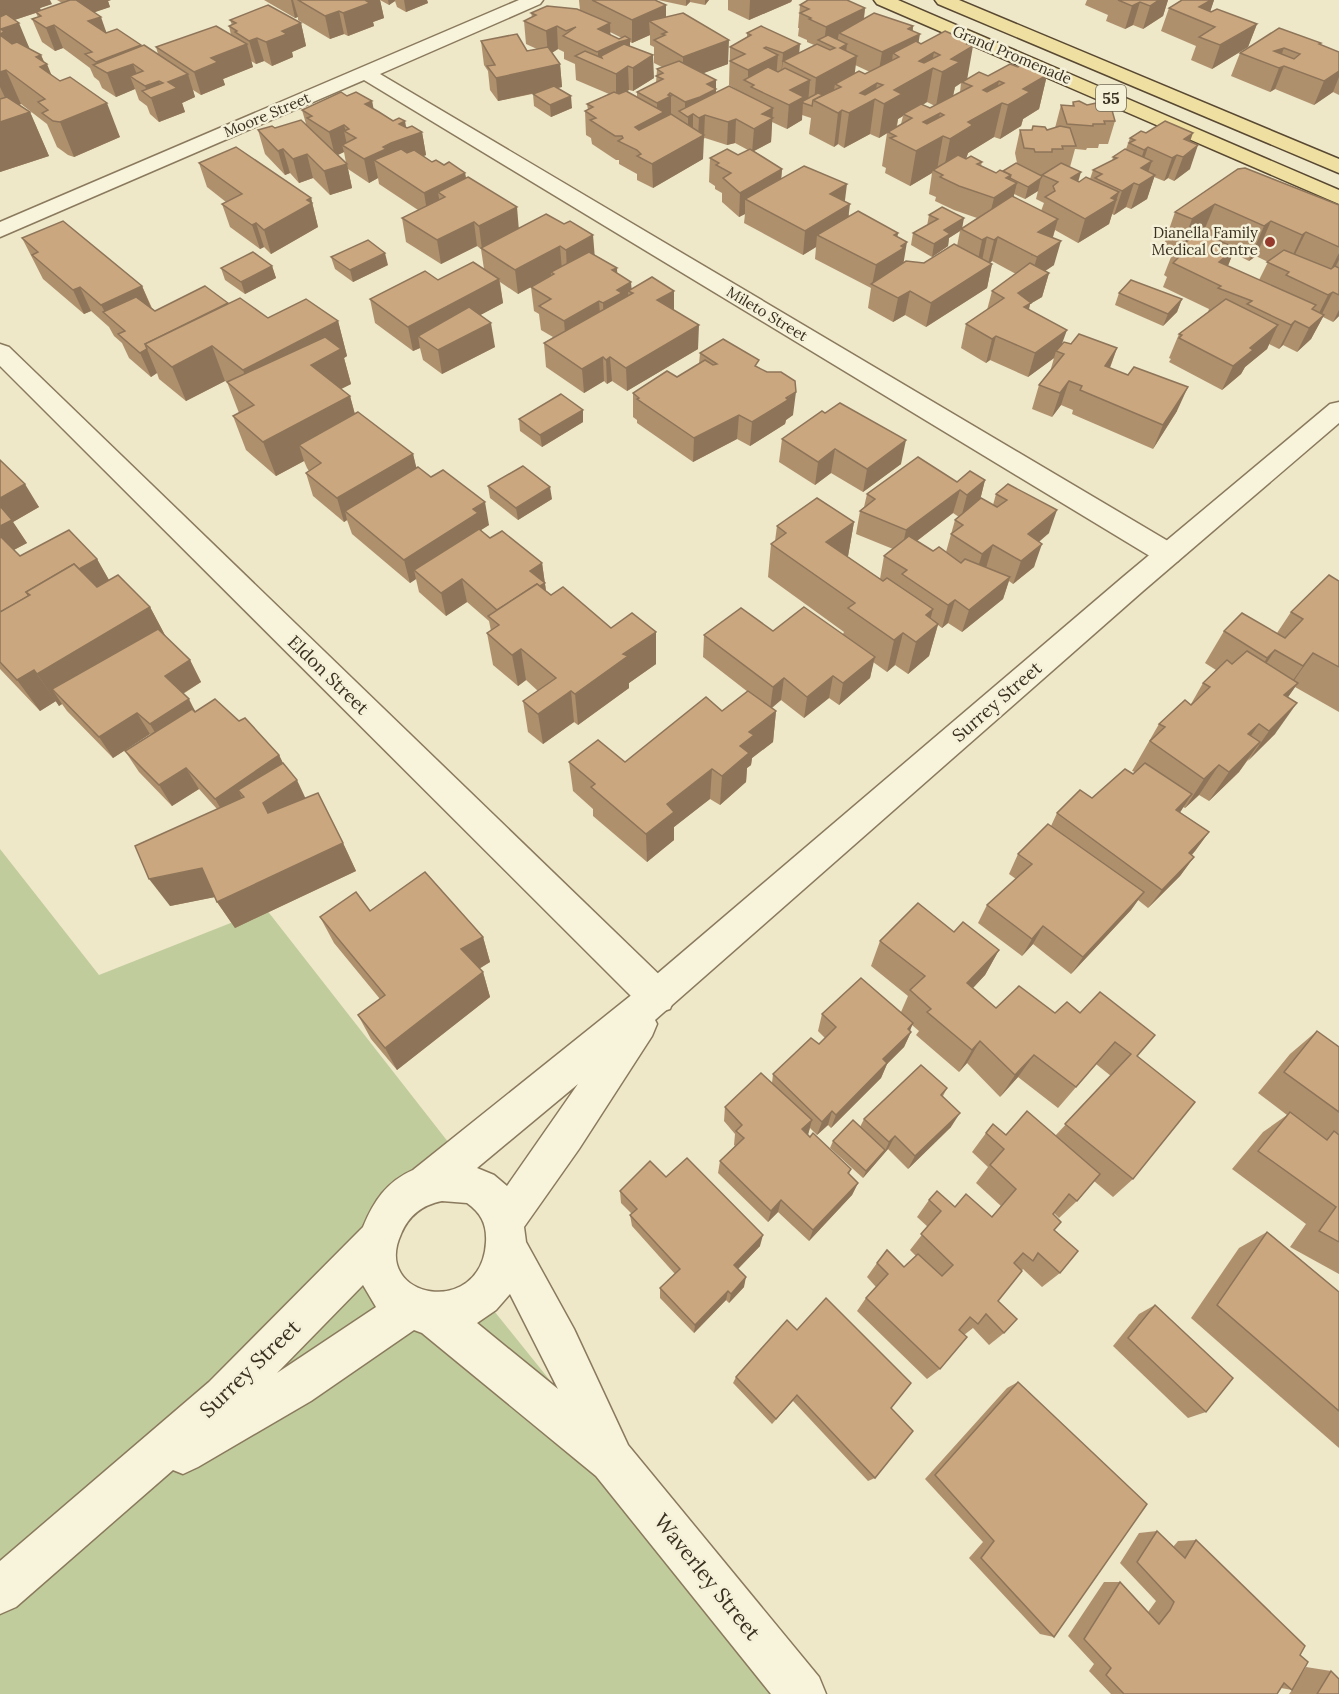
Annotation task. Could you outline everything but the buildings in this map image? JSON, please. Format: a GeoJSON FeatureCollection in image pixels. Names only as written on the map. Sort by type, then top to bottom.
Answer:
{"type":"FeatureCollection","features":[{"type":"Feature","properties":{"kind":"main road","name":"Grand Promenade"},"geometry":{"type":"LineString","coordinates":[[883,0],[1339,198]]}},
{"type":"Feature","properties":{"kind":"main road","name":"Grand Promenade"},"geometry":{"type":"LineString","coordinates":[[944,0],[1339,167]]}},
{"type":"Feature","properties":{"kind":"street","name":"Moore Street"},"geometry":{"type":"LineString","coordinates":[[0,230],[534,0]]}},
{"type":"Feature","properties":{"kind":"street","name":"Mileto Street"},"geometry":{"type":"LineString","coordinates":[[365,74],[1168,554]]}},
{"type":"Feature","properties":{"kind":"street","name":"Eldon Street"},"geometry":{"type":"LineString","coordinates":[[0,352],[657,997]]}},
{"type":"Feature","properties":{"kind":"street","name":"Surrey Street"},"geometry":{"type":"LineString","coordinates":[[426,1185],[657,997],[1168,554],[1339,410]]}},
{"type":"Feature","properties":{"kind":"street","name":"Surrey Street"},"geometry":{"type":"LineString","coordinates":[[507,1235],[566,1136],[657,997]]}},
{"type":"Feature","properties":{"kind":"street"},"geometry":{"type":"LineString","coordinates":[[453,1180],[474,1186],[495,1202],[507,1235],[501,1272],[482,1296],[461,1310],[420,1311],[388,1291],[378,1270],[378,1241],[386,1218],[405,1196],[426,1185],[453,1180]]}},
{"type":"Feature","properties":{"kind":"street","name":"Waverley Street"},"geometry":{"type":"LineString","coordinates":[[507,1235],[612,1460]]}},
{"type":"Feature","properties":{"kind":"street","name":"Surrey Street"},"geometry":{"type":"LineString","coordinates":[[0,1591],[224,1397],[378,1241]]}},
{"type":"Feature","properties":{"kind":"street","name":"Surrey Street"},"geometry":{"type":"LineString","coordinates":[[117,1492],[420,1311]]}},
{"type":"Feature","properties":{"kind":"street","name":"Waverley Street"},"geometry":{"type":"LineString","coordinates":[[420,1311],[612,1460],[802,1694]]}},
{"type":"Feature","properties":{"kind":"green space"},"geometry":{"type":"Polygon","coordinates":[[[0,849],[99,975],[266,909],[495,1202],[405,1196],[388,1291],[464,1369],[482,1296],[802,1694],[0,1694],[0,849]]]}},
{"type":"Feature","properties":{"kind":"place","name":"Dianella Family Medical Centre"},"geometry":{"type":"Point","coordinates":[1270,242]}}]}
